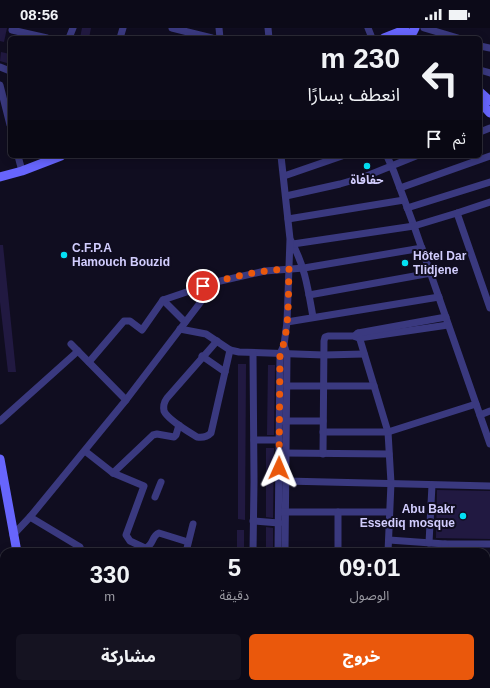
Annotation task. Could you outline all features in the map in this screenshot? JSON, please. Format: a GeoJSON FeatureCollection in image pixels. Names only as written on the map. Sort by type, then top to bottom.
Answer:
{"type":"FeatureCollection","features":[{"type":"Feature","properties":{"kind":"main road"},"geometry":{"type":"LineString","coordinates":[[391,36],[409,31]]}},
{"type":"Feature","properties":{"kind":"main road"},"geometry":{"type":"LineString","coordinates":[[483,104],[490,113]]}},
{"type":"Feature","properties":{"kind":"main road"},"geometry":{"type":"LineString","coordinates":[[0,177],[22,171],[55,158]]}},
{"type":"Feature","properties":{"kind":"main road"},"geometry":{"type":"LineString","coordinates":[[0,459],[16,548]]}},
{"type":"Feature","properties":{"kind":"street"},"geometry":{"type":"LineString","coordinates":[[172,28],[204,36]]}},
{"type":"Feature","properties":{"kind":"street"},"geometry":{"type":"LineString","coordinates":[[424,28],[451,36]]}},
{"type":"Feature","properties":{"kind":"street"},"geometry":{"type":"LineString","coordinates":[[13,29],[39,36]]}},
{"type":"Feature","properties":{"kind":"street"},"geometry":{"type":"LineString","coordinates":[[0,86],[8,117]]}},
{"type":"Feature","properties":{"kind":"street"},"geometry":{"type":"LineString","coordinates":[[400,188],[490,156]]}},
{"type":"Feature","properties":{"kind":"street"},"geometry":{"type":"LineString","coordinates":[[19,158],[22,171]]}},
{"type":"Feature","properties":{"kind":"street"},"geometry":{"type":"LineString","coordinates":[[281,158],[292,242],[304,268],[313,317]]}},
{"type":"Feature","properties":{"kind":"street"},"geometry":{"type":"LineString","coordinates":[[284,176],[336,158]]}},
{"type":"Feature","properties":{"kind":"street"},"geometry":{"type":"LineString","coordinates":[[387,158],[422,248],[490,444]]}},
{"type":"Feature","properties":{"kind":"street"},"geometry":{"type":"LineString","coordinates":[[286,196],[358,179],[410,158]]}},
{"type":"Feature","properties":{"kind":"street"},"geometry":{"type":"LineString","coordinates":[[407,208],[490,182]]}},
{"type":"Feature","properties":{"kind":"street"},"geometry":{"type":"LineString","coordinates":[[288,219],[404,200]]}},
{"type":"Feature","properties":{"kind":"street"},"geometry":{"type":"LineString","coordinates":[[292,242],[414,226],[490,202]]}},
{"type":"Feature","properties":{"kind":"street"},"geometry":{"type":"LineString","coordinates":[[457,213],[490,308]]}},
{"type":"Feature","properties":{"kind":"street"},"geometry":{"type":"LineString","coordinates":[[285,548],[282,512],[283,354],[287,322],[289,269],[292,242]]}},
{"type":"Feature","properties":{"kind":"street"},"geometry":{"type":"LineString","coordinates":[[89,362],[124,321],[130,321],[140,330],[142,329],[162,300],[216,282],[264,271],[304,268],[422,248]]}},
{"type":"Feature","properties":{"kind":"street"},"geometry":{"type":"LineString","coordinates":[[309,294],[430,273]]}},
{"type":"Feature","properties":{"kind":"street"},"geometry":{"type":"LineString","coordinates":[[13,535],[30,517],[126,400],[216,282]]}},
{"type":"Feature","properties":{"kind":"street"},"geometry":{"type":"LineString","coordinates":[[287,322],[439,297]]}},
{"type":"Feature","properties":{"kind":"street"},"geometry":{"type":"LineString","coordinates":[[162,300],[185,322]]}},
{"type":"Feature","properties":{"kind":"street"},"geometry":{"type":"LineString","coordinates":[[357,336],[446,317]]}},
{"type":"Feature","properties":{"kind":"street"},"geometry":{"type":"LineString","coordinates":[[322,454],[324,341],[327,336],[357,336],[448,325]]}},
{"type":"Feature","properties":{"kind":"street"},"geometry":{"type":"LineString","coordinates":[[180,329],[200,332],[211,337],[230,350],[253,353],[283,354],[364,354]]}},
{"type":"Feature","properties":{"kind":"street"},"geometry":{"type":"LineString","coordinates":[[357,336],[388,432],[391,483],[388,548]]}},
{"type":"Feature","properties":{"kind":"street"},"geometry":{"type":"LineString","coordinates":[[217,341],[202,356],[164,402],[165,413],[197,437],[202,438],[209,436],[211,433],[230,350]]}},
{"type":"Feature","properties":{"kind":"street"},"geometry":{"type":"LineString","coordinates":[[71,344],[126,400]]}},
{"type":"Feature","properties":{"kind":"street"},"geometry":{"type":"LineString","coordinates":[[0,421],[78,351]]}},
{"type":"Feature","properties":{"kind":"street"},"geometry":{"type":"LineString","coordinates":[[253,353],[253,548]]}},
{"type":"Feature","properties":{"kind":"street"},"geometry":{"type":"LineString","coordinates":[[278,548],[278,523],[282,512],[286,481],[283,453],[279,440],[287,386],[283,354]]}},
{"type":"Feature","properties":{"kind":"street"},"geometry":{"type":"LineString","coordinates":[[202,356],[225,372]]}},
{"type":"Feature","properties":{"kind":"street"},"geometry":{"type":"LineString","coordinates":[[287,386],[374,386]]}},
{"type":"Feature","properties":{"kind":"street"},"geometry":{"type":"LineString","coordinates":[[323,432],[388,432],[476,404]]}},
{"type":"Feature","properties":{"kind":"street"},"geometry":{"type":"LineString","coordinates":[[480,414],[490,412]]}},
{"type":"Feature","properties":{"kind":"street"},"geometry":{"type":"LineString","coordinates":[[283,421],[323,421]]}},
{"type":"Feature","properties":{"kind":"street"},"geometry":{"type":"LineString","coordinates":[[114,473],[152,436],[157,434],[174,437],[179,424]]}},
{"type":"Feature","properties":{"kind":"street"},"geometry":{"type":"LineString","coordinates":[[254,440],[279,440]]}},
{"type":"Feature","properties":{"kind":"street"},"geometry":{"type":"LineString","coordinates":[[85,451],[114,473],[144,486],[157,494],[161,482]]}},
{"type":"Feature","properties":{"kind":"street"},"geometry":{"type":"LineString","coordinates":[[283,453],[390,454]]}},
{"type":"Feature","properties":{"kind":"street"},"geometry":{"type":"LineString","coordinates":[[286,481],[490,486]]}},
{"type":"Feature","properties":{"kind":"street"},"geometry":{"type":"LineString","coordinates":[[429,543],[432,485]]}},
{"type":"Feature","properties":{"kind":"street"},"geometry":{"type":"LineString","coordinates":[[144,486],[126,535],[128,540],[145,548],[149,547],[154,536],[159,533],[188,542]]}},
{"type":"Feature","properties":{"kind":"street"},"geometry":{"type":"LineString","coordinates":[[282,512],[389,512]]}},
{"type":"Feature","properties":{"kind":"street"},"geometry":{"type":"LineString","coordinates":[[338,512],[338,548]]}},
{"type":"Feature","properties":{"kind":"street"},"geometry":{"type":"LineString","coordinates":[[30,517],[80,548]]}},
{"type":"Feature","properties":{"kind":"street"},"geometry":{"type":"LineString","coordinates":[[253,521],[278,523]]}},
{"type":"Feature","properties":{"kind":"street"},"geometry":{"type":"LineString","coordinates":[[187,548],[193,524]]}},
{"type":"Feature","properties":{"kind":"street"},"geometry":{"type":"LineString","coordinates":[[388,540],[445,544],[490,544]]}},
{"type":"Feature","properties":{"kind":"building"},"geometry":{"type":"Polygon","coordinates":[[[0,28],[7,28],[4,42],[0,41],[0,28]]]}},
{"type":"Feature","properties":{"kind":"building"},"geometry":{"type":"Polygon","coordinates":[[[82,28],[91,28],[89,36],[80,36],[82,28]]]}},
{"type":"Feature","properties":{"kind":"building"},"geometry":{"type":"Polygon","coordinates":[[[1,52],[8,54],[8,63],[0,61],[1,52]]]}},
{"type":"Feature","properties":{"kind":"building"},"geometry":{"type":"Polygon","coordinates":[[[0,245],[3,245],[16,372],[8,372],[0,302],[0,245]]]}},
{"type":"Feature","properties":{"kind":"building"},"geometry":{"type":"Polygon","coordinates":[[[238,364],[246,364],[245,520],[238,519],[238,364]]]}},
{"type":"Feature","properties":{"kind":"building"},"geometry":{"type":"Polygon","coordinates":[[[268,365],[275,365],[274,435],[267,435],[268,365]]]}},
{"type":"Feature","properties":{"kind":"building"},"geometry":{"type":"Polygon","coordinates":[[[266,448],[274,448],[273,518],[266,517],[266,448]]]}},
{"type":"Feature","properties":{"kind":"building","name":"Abu Bakr Essediq mosque"},"geometry":{"type":"Polygon","coordinates":[[[437,490],[490,491],[490,539],[436,538],[437,490]]]}},
{"type":"Feature","properties":{"kind":"building"},"geometry":{"type":"Polygon","coordinates":[[[266,527],[273,528],[273,548],[266,548],[266,527]]]}},
{"type":"Feature","properties":{"kind":"building"},"geometry":{"type":"Polygon","coordinates":[[[237,530],[244,530],[244,548],[237,548],[237,530]]]}},
{"type":"Feature","properties":{"kind":"place","name":"حفافاة"},"geometry":{"type":"Point","coordinates":[367,166]}},
{"type":"Feature","properties":{"kind":"place","name":"C.F.P.A Hamouch Bouzid"},"geometry":{"type":"Point","coordinates":[64,255]}},
{"type":"Feature","properties":{"kind":"place","name":"Hôtel Dar Tlidjene"},"geometry":{"type":"Point","coordinates":[405,263]}},
{"type":"Feature","properties":{"kind":"place","name":"Abu Bakr Essediq mosque"},"geometry":{"type":"Point","coordinates":[463,516]}},
{"type":"Feature","properties":{"kind":"route"},"geometry":{"type":"LineString","coordinates":[[203,286],[264,271],[289,269],[286,334],[284,345],[280,354],[279,468]]}}]}
